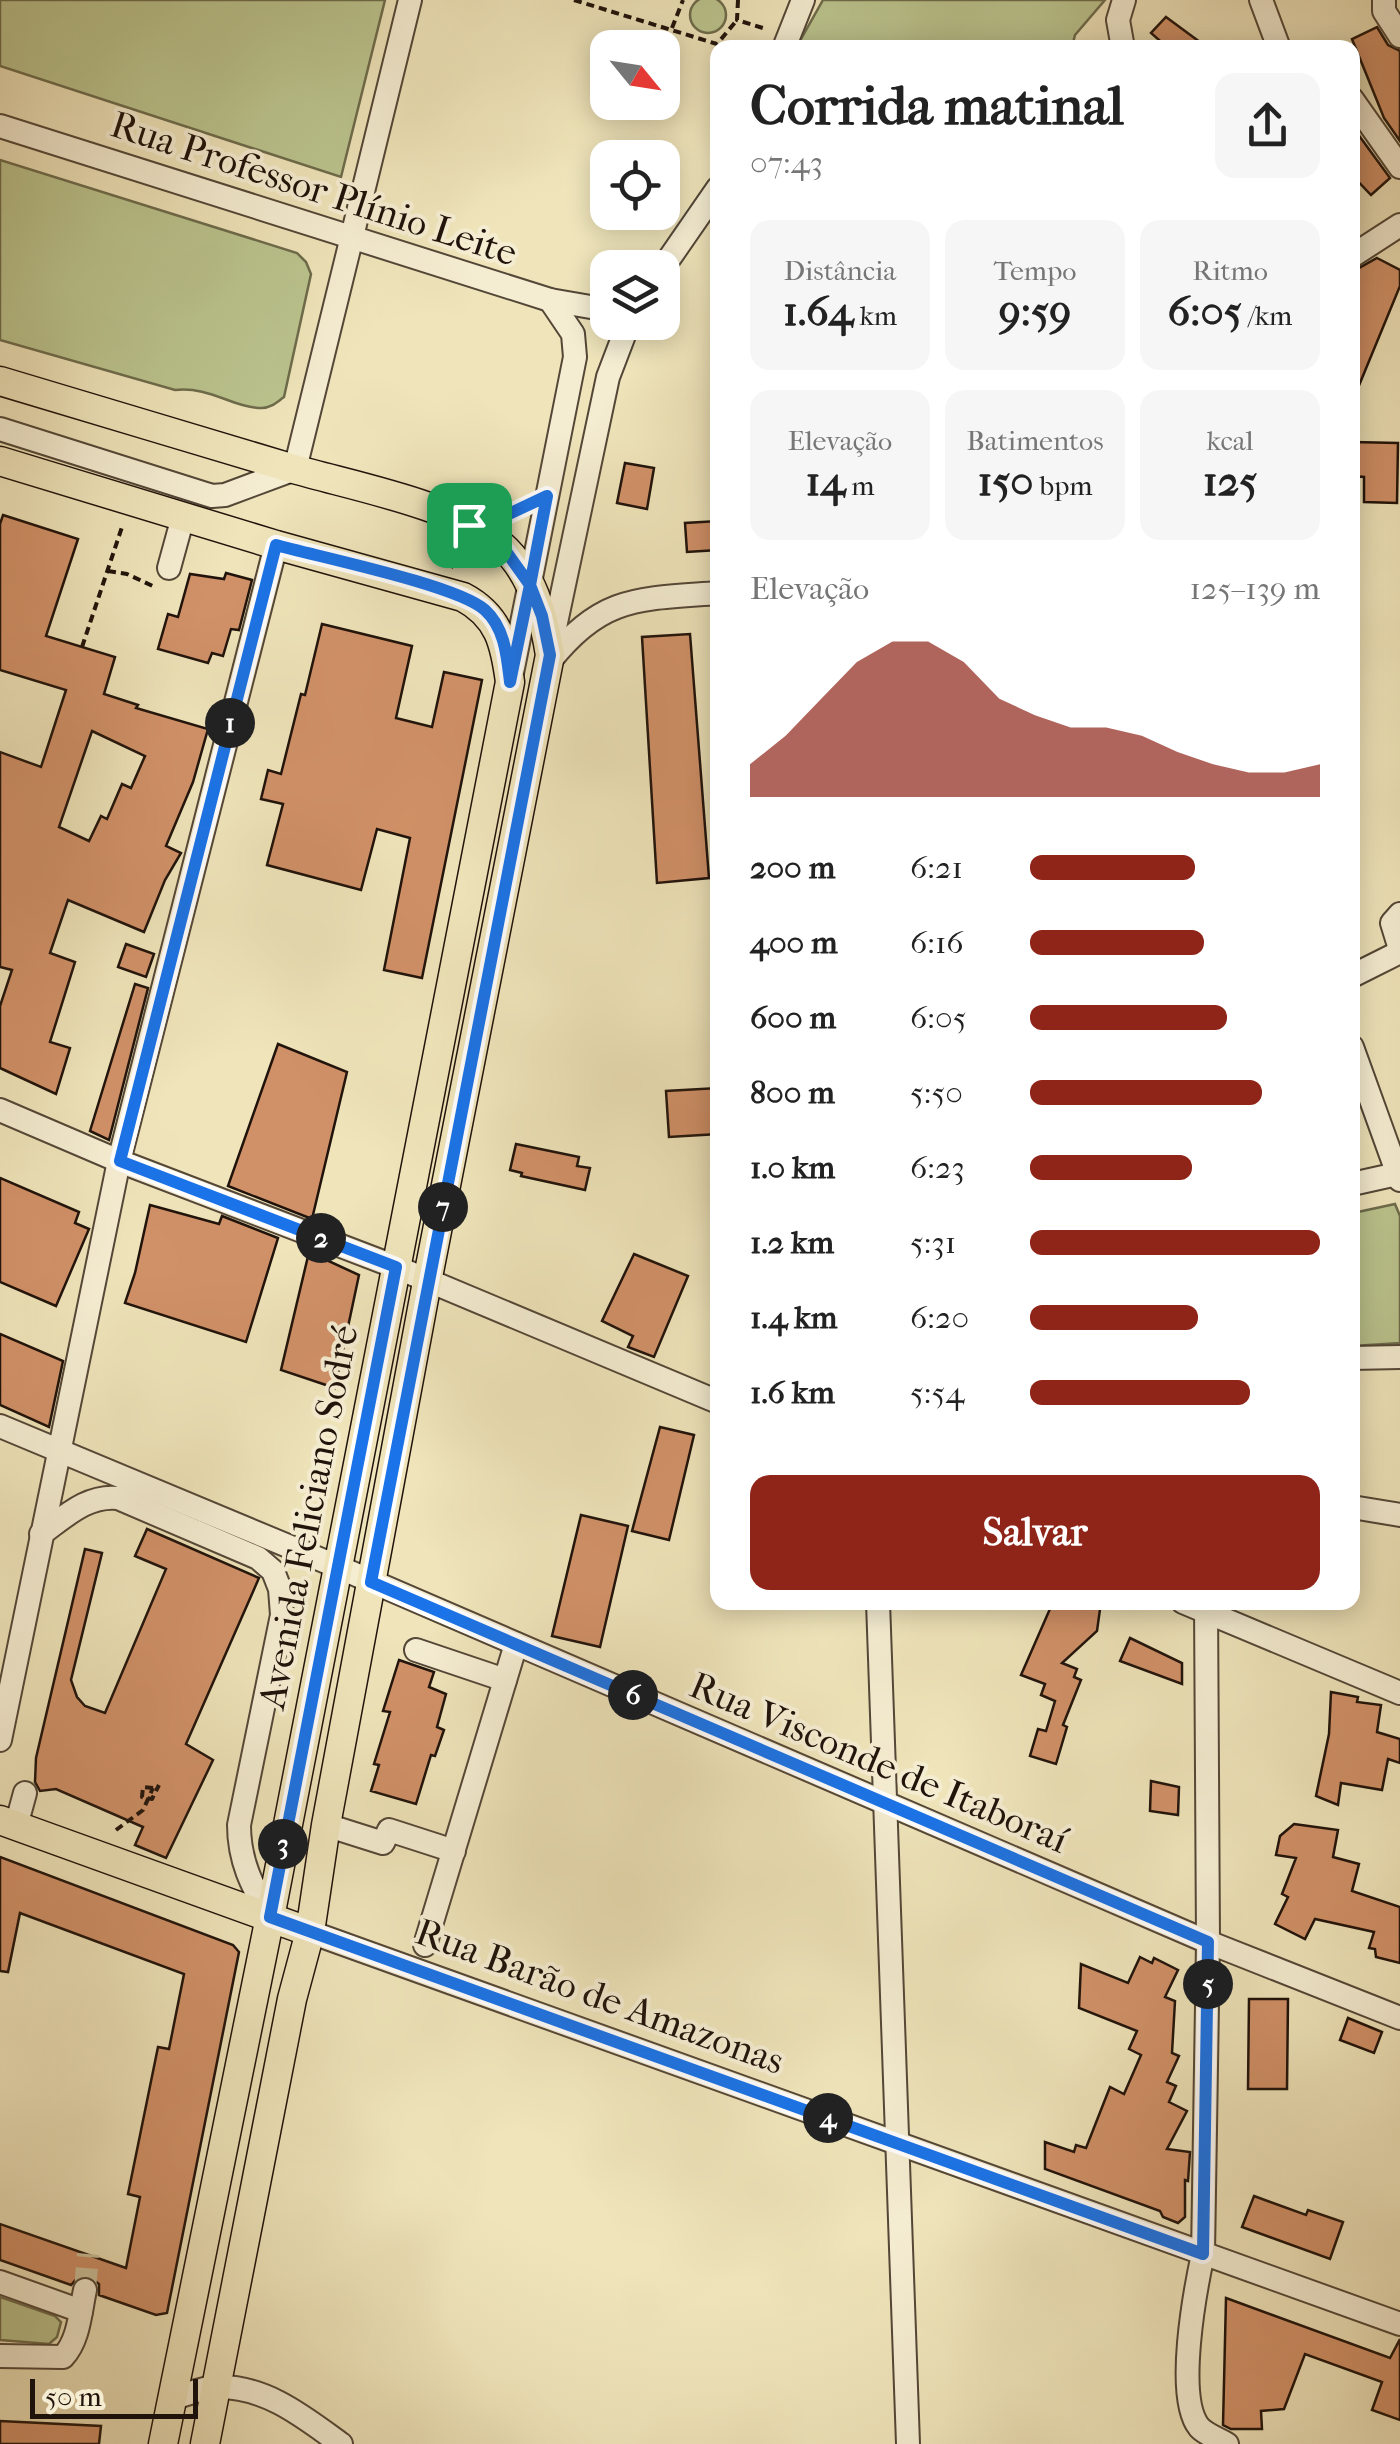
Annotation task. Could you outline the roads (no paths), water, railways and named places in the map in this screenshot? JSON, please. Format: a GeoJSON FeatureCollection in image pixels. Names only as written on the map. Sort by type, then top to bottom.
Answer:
{"type":"FeatureCollection","features":[{"type":"Feature","properties":{"kind":"main road"},"geometry":{"type":"LineString","coordinates":[[0,381],[466,522],[500,543],[530,585],[542,616],[549,659]]}},
{"type":"Feature","properties":{"kind":"main road"},"geometry":{"type":"LineString","coordinates":[[0,461],[276,545]]}},
{"type":"Feature","properties":{"kind":"main road","name":"Avenida Feliciano Sodré"},"geometry":{"type":"LineString","coordinates":[[162,2444],[270,1917],[510,682],[500,630],[484,610],[463,597],[276,545]]}},
{"type":"Feature","properties":{"kind":"main road","name":"Avenida Feliciano Sodré"},"geometry":{"type":"LineString","coordinates":[[205,2444],[292,1999],[310,1932],[326,1825],[427,1282],[549,659]]}},
{"type":"Feature","properties":{"kind":"main road","name":"Rua Barão de Amazonas"},"geometry":{"type":"LineString","coordinates":[[8,1823],[109,1844],[310,1932]]}},
{"type":"Feature","properties":{"kind":"street"},"geometry":{"type":"LineString","coordinates":[[0,428],[212,496],[294,470],[410,0]]}},
{"type":"Feature","properties":{"kind":"street"},"geometry":{"type":"LineString","coordinates":[[787,40],[802,0]]}},
{"type":"Feature","properties":{"kind":"street"},"geometry":{"type":"LineString","coordinates":[[1121,40],[1118,20],[1124,0]]}},
{"type":"Feature","properties":{"kind":"street"},"geometry":{"type":"LineString","coordinates":[[1261,0],[1276,40]]}},
{"type":"Feature","properties":{"kind":"street"},"geometry":{"type":"LineString","coordinates":[[1384,0],[1384,11],[1400,36]]}},
{"type":"Feature","properties":{"kind":"street"},"geometry":{"type":"LineString","coordinates":[[1360,110],[1400,168]]}},
{"type":"Feature","properties":{"kind":"street","name":"Rua Professor Plínio Leite"},"geometry":{"type":"LineString","coordinates":[[0,126],[550,300],[590,307]]}},
{"type":"Feature","properties":{"kind":"street"},"geometry":{"type":"LineString","coordinates":[[675,250],[710,200]]}},
{"type":"Feature","properties":{"kind":"street"},"geometry":{"type":"LineString","coordinates":[[1360,251],[1400,225]]}},
{"type":"Feature","properties":{"kind":"street"},"geometry":{"type":"LineString","coordinates":[[510,682],[575,358],[573,334],[550,300]]}},
{"type":"Feature","properties":{"kind":"street"},"geometry":{"type":"LineString","coordinates":[[549,659],[608,377],[622,340]]}},
{"type":"Feature","properties":{"kind":"street"},"geometry":{"type":"LineString","coordinates":[[164,579],[184,517]]}},
{"type":"Feature","properties":{"kind":"street"},"geometry":{"type":"LineString","coordinates":[[0,1740],[120,1161],[276,545]]}},
{"type":"Feature","properties":{"kind":"street"},"geometry":{"type":"LineString","coordinates":[[549,659],[588,621],[621,603],[710,594]]}},
{"type":"Feature","properties":{"kind":"street"},"geometry":{"type":"LineString","coordinates":[[1360,972],[1400,950],[1392,923],[1400,914]]}},
{"type":"Feature","properties":{"kind":"street"},"geometry":{"type":"LineString","coordinates":[[1360,1069],[1399,1177],[1360,1183]]}},
{"type":"Feature","properties":{"kind":"street"},"geometry":{"type":"LineString","coordinates":[[0,1110],[120,1161],[396,1267],[710,1399]]}},
{"type":"Feature","properties":{"kind":"street"},"geometry":{"type":"LineString","coordinates":[[1360,1358],[1400,1357]]}},
{"type":"Feature","properties":{"kind":"street","name":"Rua Visconde de Itaboraí"},"geometry":{"type":"LineString","coordinates":[[0,1426],[336,1566],[1208,1942],[1400,2018]]}},
{"type":"Feature","properties":{"kind":"street"},"geometry":{"type":"LineString","coordinates":[[41,1534],[84,1503],[104,1496],[118,1498],[258,1558],[273,1571],[280,1589],[278,1639],[239,1825],[239,1849],[247,1878],[270,1917]]}},
{"type":"Feature","properties":{"kind":"street"},"geometry":{"type":"LineString","coordinates":[[1360,1508],[1400,1515]]}},
{"type":"Feature","properties":{"kind":"street"},"geometry":{"type":"LineString","coordinates":[[878,1610],[908,2444]]}},
{"type":"Feature","properties":{"kind":"street"},"geometry":{"type":"LineString","coordinates":[[1206,1610],[1208,1942],[1203,2254],[1196,2288],[1188,2404],[1200,2429],[1226,2444]]}},
{"type":"Feature","properties":{"kind":"street"},"geometry":{"type":"LineString","coordinates":[[1211,1610],[1400,1693]]}},
{"type":"Feature","properties":{"kind":"street"},"geometry":{"type":"LineString","coordinates":[[425,1945],[516,1644]]}},
{"type":"Feature","properties":{"kind":"street"},"geometry":{"type":"LineString","coordinates":[[416,1650],[504,1680]]}},
{"type":"Feature","properties":{"kind":"street"},"geometry":{"type":"LineString","coordinates":[[8,1823],[25,1793]]}},
{"type":"Feature","properties":{"kind":"street"},"geometry":{"type":"LineString","coordinates":[[326,1825],[383,1843],[389,1830],[454,1851]]}},
{"type":"Feature","properties":{"kind":"street","name":"Rua Barão de Amazonas"},"geometry":{"type":"LineString","coordinates":[[310,1932],[1400,2324]]}},
{"type":"Feature","properties":{"kind":"street"},"geometry":{"type":"LineString","coordinates":[[0,2282],[83,2301],[71,2349],[64,2357],[0,2356]]}},
{"type":"Feature","properties":{"kind":"street"},"geometry":{"type":"LineString","coordinates":[[172,2399],[217,2387],[250,2392],[286,2404],[341,2444]]}},
{"type":"Feature","properties":{"kind":"tunnel"},"geometry":{"type":"LineString","coordinates":[[85,2290],[88,2254]]}}]}
